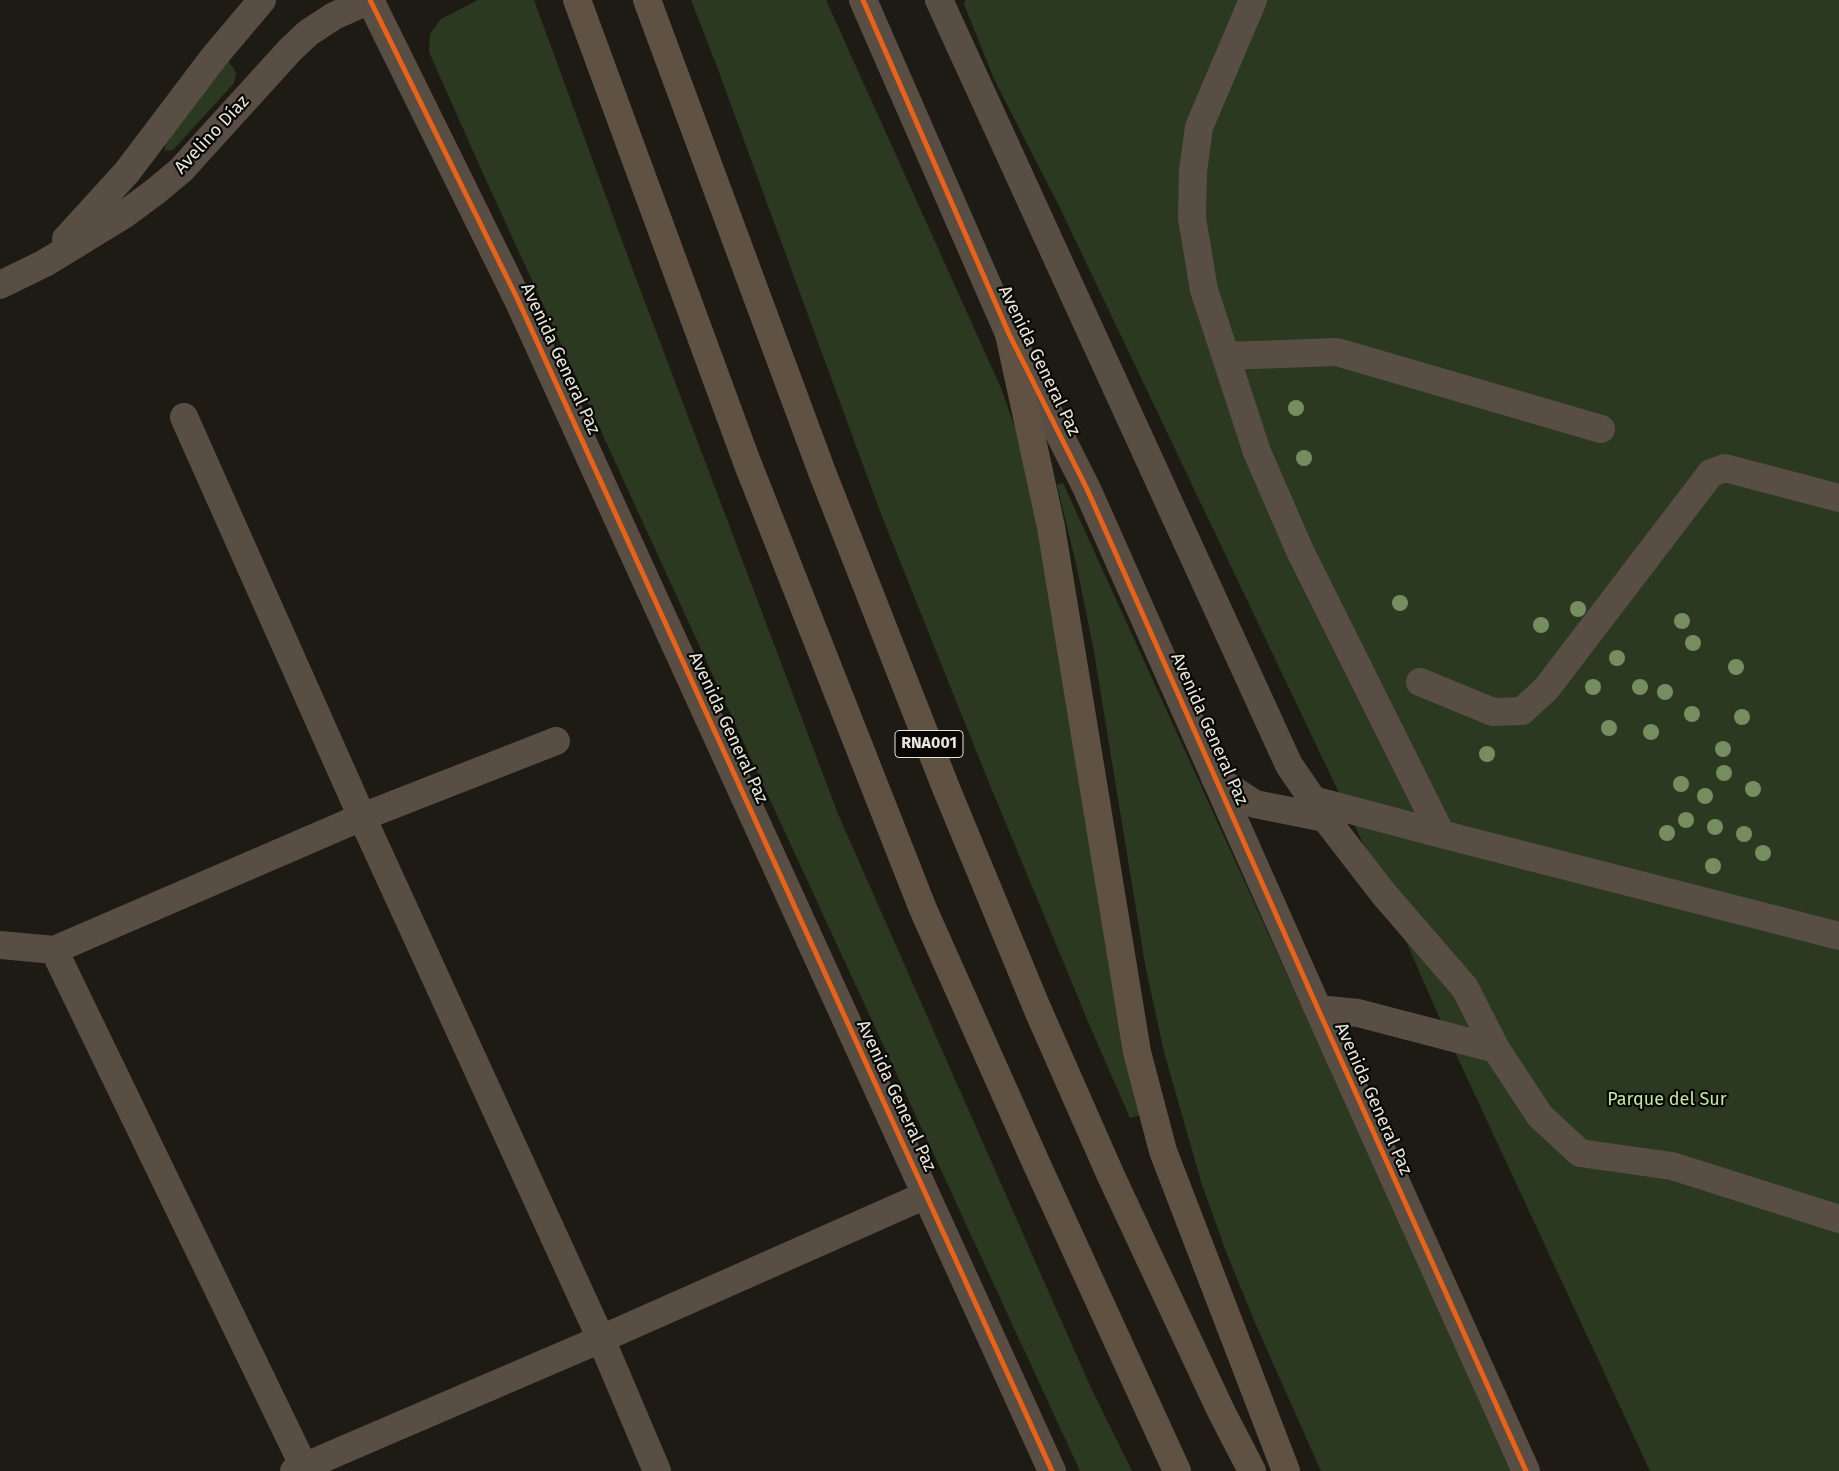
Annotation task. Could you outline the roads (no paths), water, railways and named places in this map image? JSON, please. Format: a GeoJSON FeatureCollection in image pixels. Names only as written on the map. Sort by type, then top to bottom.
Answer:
{"type":"FeatureCollection","features":[{"type":"Feature","properties":{"kind":"highway"},"geometry":{"type":"LineString","coordinates":[[577,0],[747,462],[924,909],[1036,1165],[1177,1471]]}},
{"type":"Feature","properties":{"kind":"highway","name":"RNA001"},"geometry":{"type":"LineString","coordinates":[[647,0],[822,472],[965,834],[1037,1008],[1111,1176],[1252,1471]]}},
{"type":"Feature","properties":{"kind":"highway"},"geometry":{"type":"LineString","coordinates":[[1009,334],[1051,527],[1137,1052],[1163,1151],[1286,1471]]}},
{"type":"Feature","properties":{"kind":"street","name":"Avelino Díaz"},"geometry":{"type":"LineString","coordinates":[[45,263],[127,172],[214,56],[262,0]]}},
{"type":"Feature","properties":{"kind":"street","name":"Avelino Díaz"},"geometry":{"type":"LineString","coordinates":[[0,285],[45,263],[125,214],[156,191],[181,170],[308,33],[334,16],[370,0]]}},
{"type":"Feature","properties":{"kind":"street","name":"Avenida General Paz"},"geometry":{"type":"LineString","coordinates":[[370,0],[518,300],[1052,1471]]}},
{"type":"Feature","properties":{"kind":"street","name":"Avenida General Paz"},"geometry":{"type":"LineString","coordinates":[[863,0],[1009,334],[1087,489],[1526,1471]]}},
{"type":"Feature","properties":{"kind":"street"},"geometry":{"type":"LineString","coordinates":[[939,0],[1289,764],[1319,809],[1383,893],[1465,988],[1496,1049],[1540,1116],[1580,1153],[1672,1166],[1839,1219]]}},
{"type":"Feature","properties":{"kind":"street"},"geometry":{"type":"LineString","coordinates":[[1253,0],[1199,127],[1193,171],[1192,218],[1204,290],[1257,452],[1300,551],[1441,834]]}},
{"type":"Feature","properties":{"kind":"street"},"geometry":{"type":"LineString","coordinates":[[1226,356],[1337,352],[1601,429]]}},
{"type":"Feature","properties":{"kind":"street"},"geometry":{"type":"LineString","coordinates":[[184,418],[362,817],[601,1339],[657,1471]]}},
{"type":"Feature","properties":{"kind":"street"},"geometry":{"type":"LineString","coordinates":[[1420,682],[1493,712],[1522,711],[1546,689],[1711,473],[1725,468],[1839,498]]}},
{"type":"Feature","properties":{"kind":"street"},"geometry":{"type":"LineString","coordinates":[[0,944],[54,950],[362,817],[556,741]]}},
{"type":"Feature","properties":{"kind":"street"},"geometry":{"type":"LineString","coordinates":[[1215,778],[1256,804],[1319,809],[1441,834],[1839,936]]}},
{"type":"Feature","properties":{"kind":"street"},"geometry":{"type":"LineString","coordinates":[[54,950],[301,1470],[926,1195]]}},
{"type":"Feature","properties":{"kind":"street"},"geometry":{"type":"LineString","coordinates":[[1318,1009],[1358,1013],[1496,1049]]}},
{"type":"Feature","properties":{"kind":"park label","name":"Parque del Sur"},"geometry":{"type":"Point","coordinates":[1667,1100]}}]}
